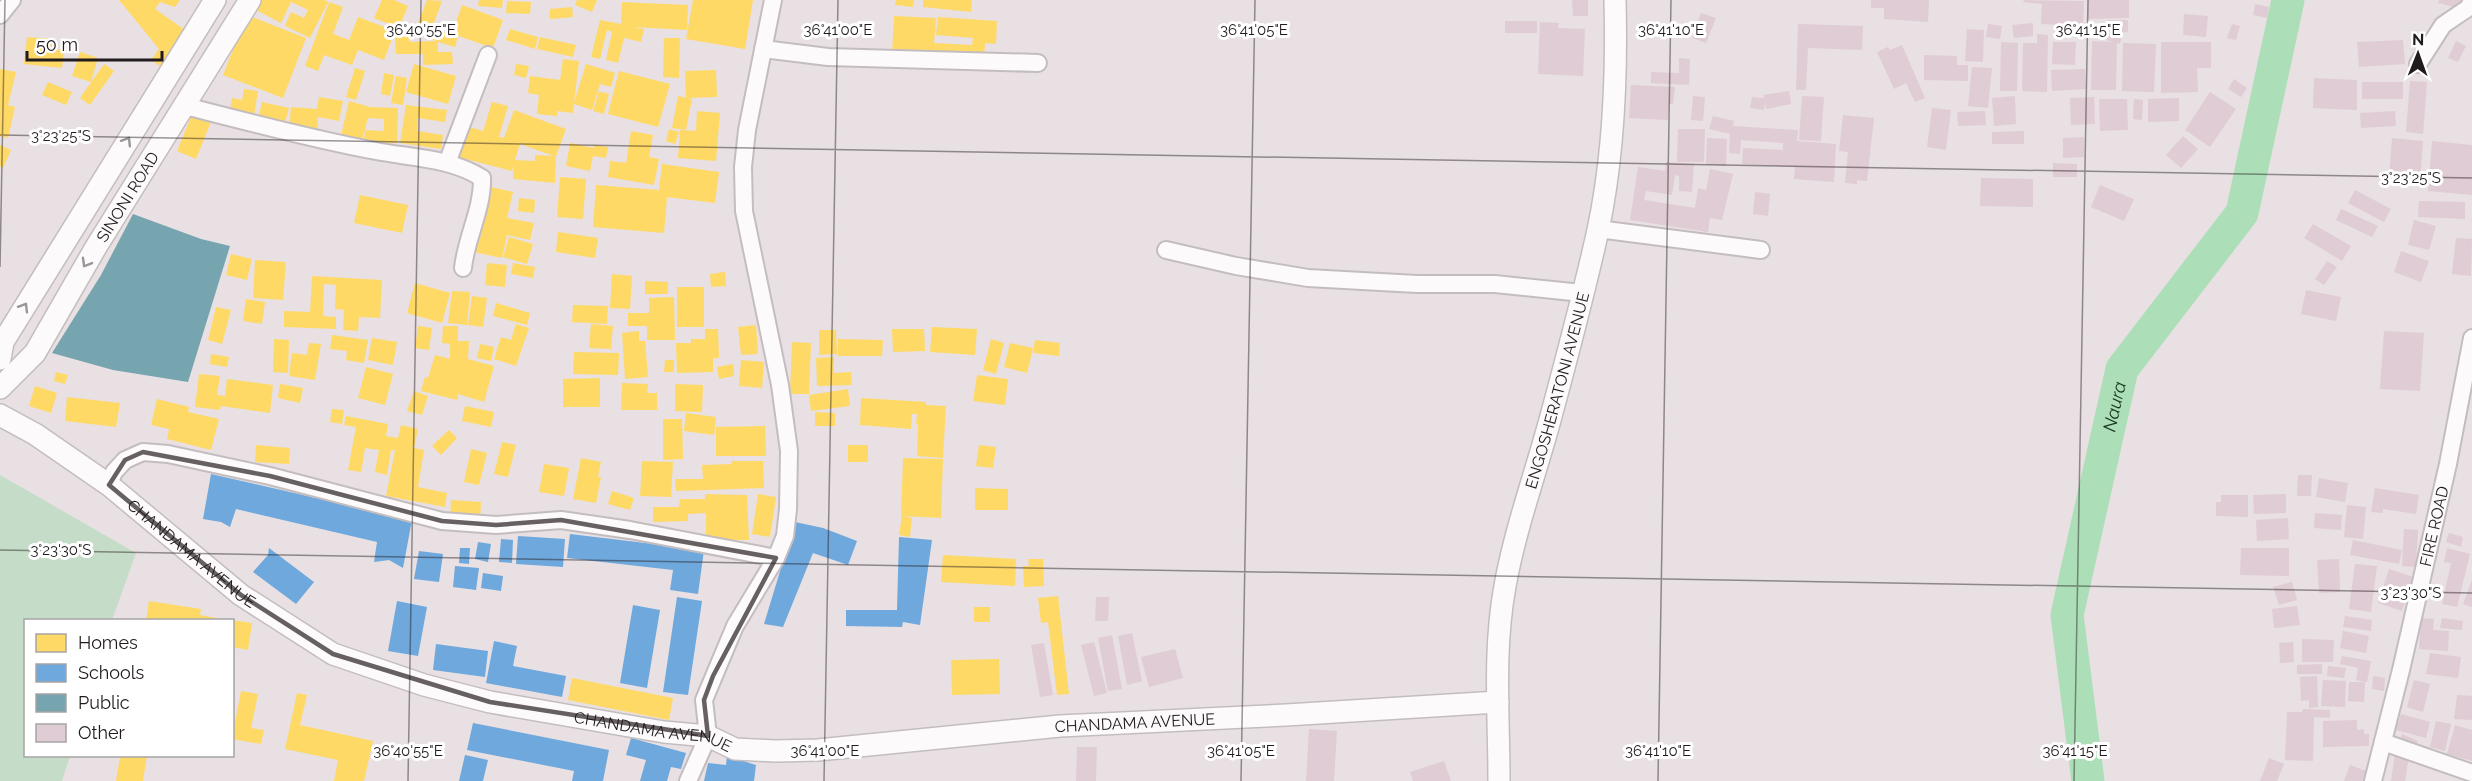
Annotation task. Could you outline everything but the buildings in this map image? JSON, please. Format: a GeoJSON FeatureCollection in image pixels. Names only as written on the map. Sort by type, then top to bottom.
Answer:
{"type":"FeatureCollection","features":[{"type":"Feature","properties":{"kind":"street"},"geometry":{"type":"LineString","coordinates":[[0,2],[12,0]]}},
{"type":"Feature","properties":{"kind":"street"},"geometry":{"type":"LineString","coordinates":[[0,15],[12,0]]}},
{"type":"Feature","properties":{"kind":"street","name":"SINONI ROAD"},"geometry":{"type":"LineString","coordinates":[[0,359],[3,342],[215,0]]}},
{"type":"Feature","properties":{"kind":"street","name":"SINONI ROAD"},"geometry":{"type":"LineString","coordinates":[[0,388],[35,353],[96,247],[250,0]]}},
{"type":"Feature","properties":{"kind":"street"},"geometry":{"type":"LineString","coordinates":[[688,781],[708,736],[704,700],[710,684],[735,626],[776,558],[785,536],[786,527],[789,451],[780,385],[744,211],[743,167],[747,130],[773,0]]}},
{"type":"Feature","properties":{"kind":"street","name":"ENGOSHERATONI AVENUE"},"geometry":{"type":"LineString","coordinates":[[1499,781],[1498,645],[1504,588],[1598,229],[1610,153],[1616,77],[1615,0]]}},
{"type":"Feature","properties":{"kind":"street"},"geometry":{"type":"LineString","coordinates":[[2418,64],[2443,25],[2468,8],[2472,1]]}},
{"type":"Feature","properties":{"kind":"street"},"geometry":{"type":"LineString","coordinates":[[763,50],[828,57],[1038,63]]}},
{"type":"Feature","properties":{"kind":"street"},"geometry":{"type":"LineString","coordinates":[[447,163],[488,55]]}},
{"type":"Feature","properties":{"kind":"street"},"geometry":{"type":"LineString","coordinates":[[185,106],[276,130],[447,163],[470,170],[482,178],[483,192],[465,253],[463,268]]}},
{"type":"Feature","properties":{"kind":"street"},"geometry":{"type":"LineString","coordinates":[[1598,229],[1761,250]]}},
{"type":"Feature","properties":{"kind":"street"},"geometry":{"type":"LineString","coordinates":[[1166,250],[1236,266],[1308,278],[1397,283],[1495,284],[1582,293]]}},
{"type":"Feature","properties":{"kind":"street","name":"FIRE ROAD"},"geometry":{"type":"LineString","coordinates":[[2373,781],[2469,373],[2472,338]]}},
{"type":"Feature","properties":{"kind":"street","name":"CHANDAMA AVENUE"},"geometry":{"type":"LineString","coordinates":[[0,415],[35,434],[109,485],[241,595],[333,654],[424,685],[490,702],[584,720],[708,736],[735,749],[818,750],[1060,726],[1498,702]]}},
{"type":"Feature","properties":{"kind":"street"},"geometry":{"type":"LineString","coordinates":[[109,485],[114,472],[125,460],[143,452],[168,454],[270,476],[442,522],[496,525],[561,520],[630,530],[776,558]]}},
{"type":"Feature","properties":{"kind":"street"},"geometry":{"type":"LineString","coordinates":[[2383,742],[2472,773]]}},
{"type":"Feature","properties":{"kind":"highlighted area"},"geometry":{"type":"Polygon","coordinates":[[[143,452],[270,476],[442,521],[496,525],[561,520],[776,558],[713,676],[704,700],[708,736],[490,702],[333,654],[241,595],[109,485],[125,460],[143,452]]]}},
{"type":"Feature","properties":{"kind":"green space"},"geometry":{"type":"Polygon","coordinates":[[[0,475],[136,553],[112,619],[24,619],[24,757],[70,757],[62,781],[0,781],[0,475]]]}},
{"type":"Feature","properties":{"kind":"waterway","name":"Naura"},"geometry":{"type":"LineString","coordinates":[[2088,781],[2067,615],[2122,369],[2242,213],[2288,0]]}}]}
